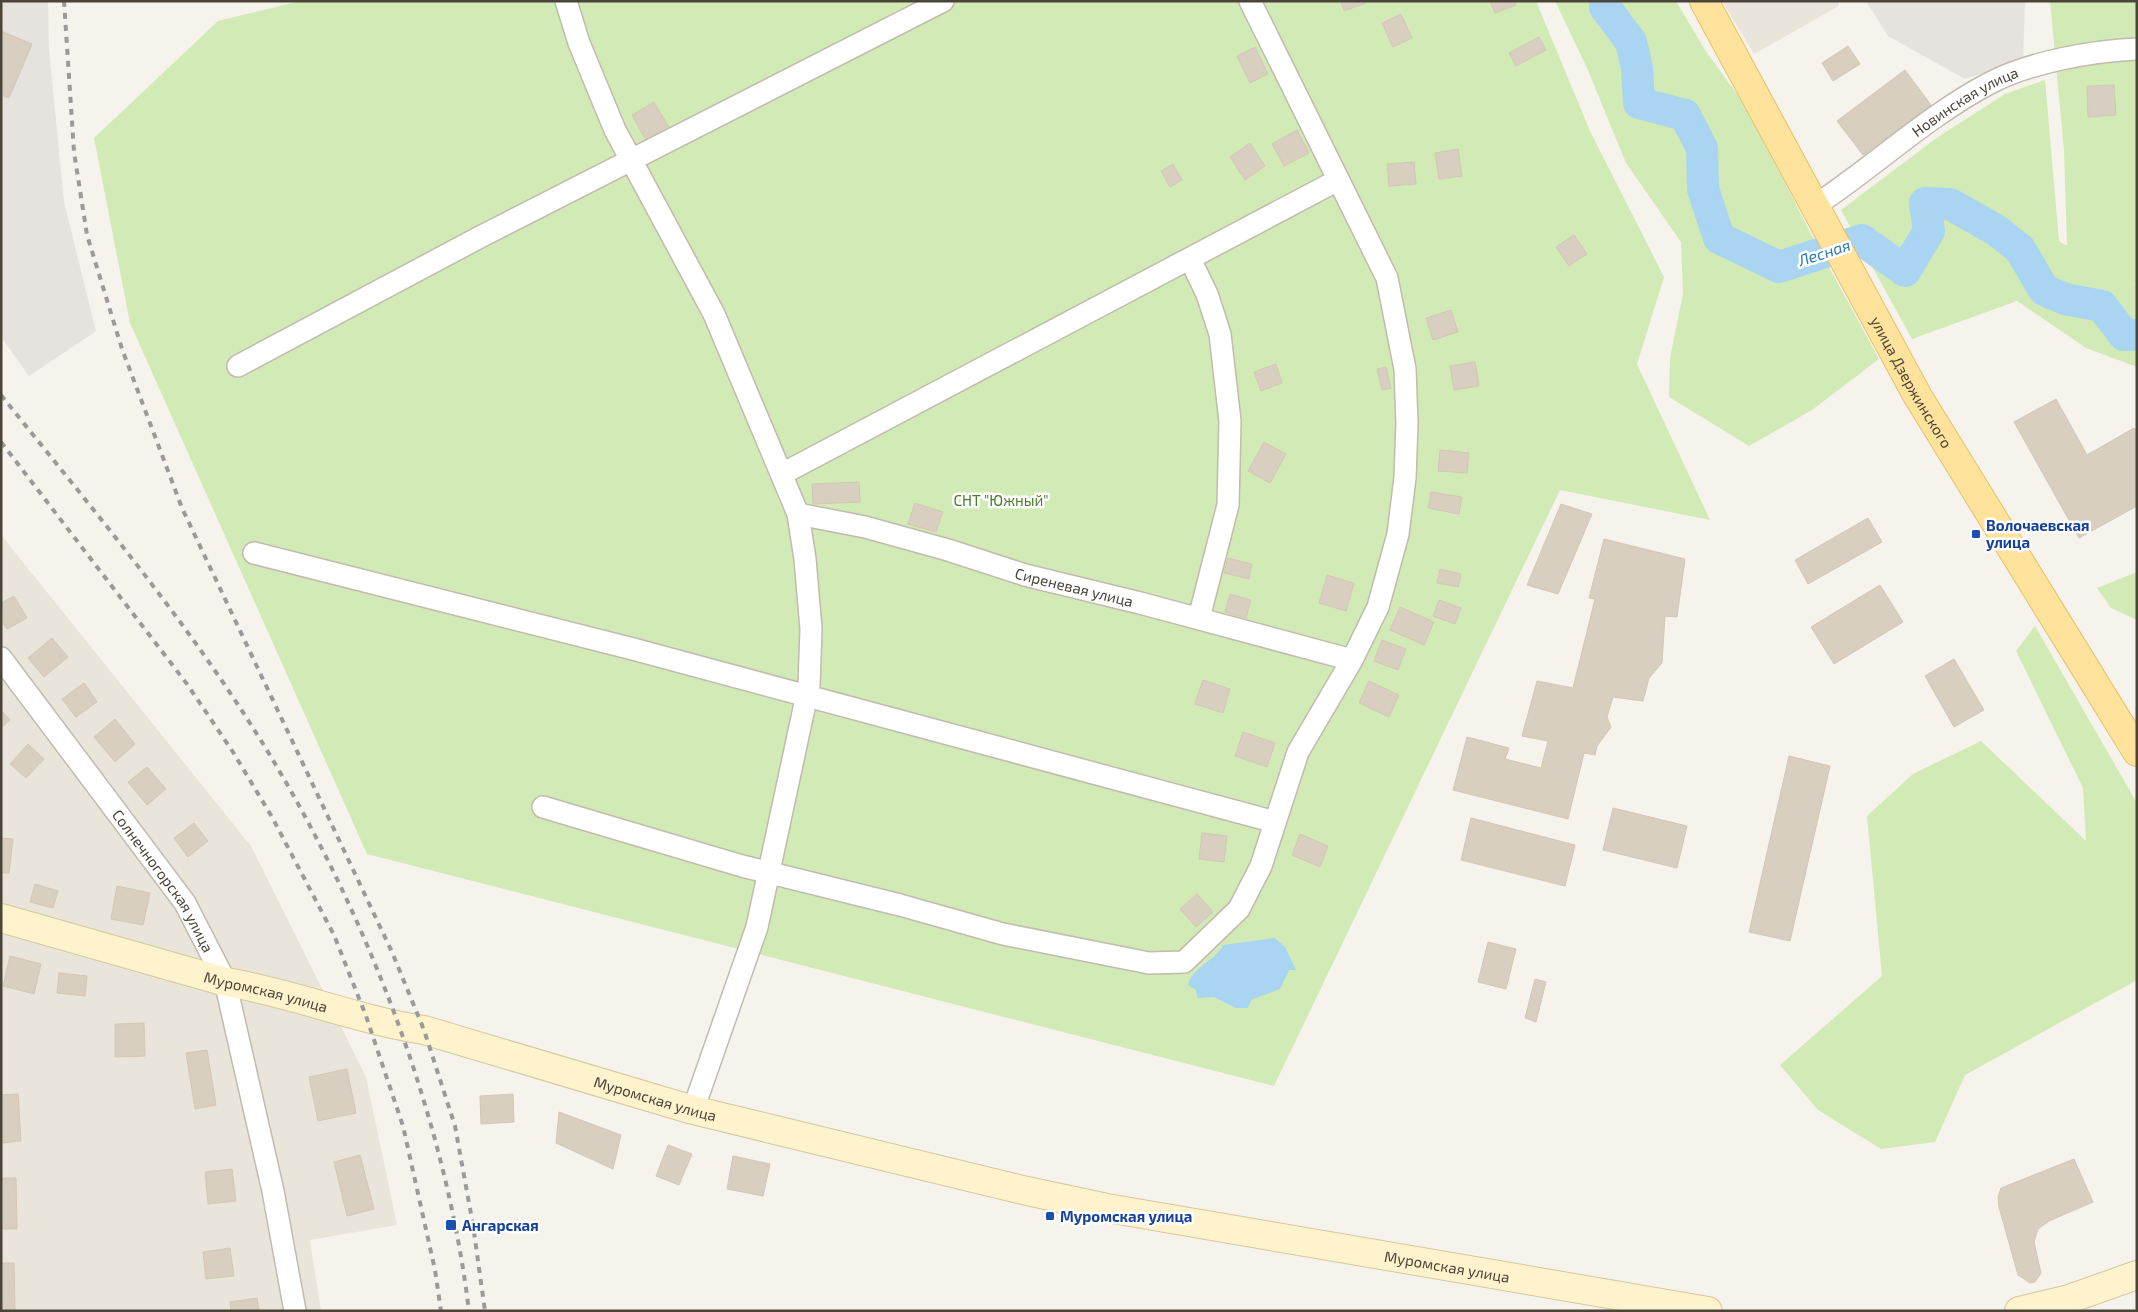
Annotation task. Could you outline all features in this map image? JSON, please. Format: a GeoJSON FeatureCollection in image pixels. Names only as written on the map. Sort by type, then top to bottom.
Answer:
{"type":"FeatureCollection","features":[{"type":"Feature","properties":{"kind":"main road","name":"улица Дзержинского"},"geometry":{"type":"LineString","coordinates":[[1709,6],[1917,395],[2133,738]]}},
{"type":"Feature","properties":{"kind":"main road","name":"Муромская улица"},"geometry":{"type":"LineString","coordinates":[[13,921],[225,981],[257,987],[398,1026],[424,1030],[693,1110],[1027,1191],[1107,1208],[1708,1311]]}},
{"type":"Feature","properties":{"kind":"main road"},"geometry":{"type":"LineString","coordinates":[[2019,1311],[2069,1299],[2137,1275]]}},
{"type":"Feature","properties":{"kind":"street"},"geometry":{"type":"LineString","coordinates":[[566,1],[582,52],[615,130],[714,314],[798,514],[805,559],[811,629],[807,696],[757,927],[693,1110]]}},
{"type":"Feature","properties":{"kind":"street"},"geometry":{"type":"LineString","coordinates":[[238,366],[480,237],[943,1]]}},
{"type":"Feature","properties":{"kind":"street"},"geometry":{"type":"LineString","coordinates":[[543,807],[770,873],[900,905],[1003,934],[1149,963],[1184,962],[1239,909],[1260,866],[1298,752],[1352,660],[1378,607],[1398,534],[1405,478],[1407,414],[1405,369],[1387,278],[1250,1]]}},
{"type":"Feature","properties":{"kind":"street","name":"Новинская улица"},"geometry":{"type":"LineString","coordinates":[[1816,205],[1919,128],[1990,83],[2039,63],[2137,49]]}},
{"type":"Feature","properties":{"kind":"street"},"geometry":{"type":"LineString","coordinates":[[782,474],[1338,180]]}},
{"type":"Feature","properties":{"kind":"street"},"geometry":{"type":"LineString","coordinates":[[1190,259],[1207,294],[1220,334],[1230,421],[1228,505],[1199,618]]}},
{"type":"Feature","properties":{"kind":"street","name":"Сиреневая улица"},"geometry":{"type":"LineString","coordinates":[[798,514],[865,527],[948,550],[1025,575],[1199,618],[1352,660]]}},
{"type":"Feature","properties":{"kind":"street"},"geometry":{"type":"LineString","coordinates":[[254,554],[633,648],[1275,822]]}},
{"type":"Feature","properties":{"kind":"street","name":"Солнечногорская улица"},"geometry":{"type":"LineString","coordinates":[[1,658],[185,903],[225,981],[273,1192],[295,1311]]}},
{"type":"Feature","properties":{"kind":"shaded area"},"geometry":{"type":"Polygon","coordinates":[[[1,1],[48,1],[49,50],[64,202],[96,331],[29,376],[1,337],[1,1]]]}},
{"type":"Feature","properties":{"kind":"shaded area"},"geometry":{"type":"Polygon","coordinates":[[[1722,1],[1839,1],[1839,6],[1754,54],[1722,1]]]}},
{"type":"Feature","properties":{"kind":"shaded area"},"geometry":{"type":"Polygon","coordinates":[[[1866,1],[2025,1],[2023,61],[1965,79],[1888,36],[1866,1]]]}},
{"type":"Feature","properties":{"kind":"shaded area"},"geometry":{"type":"Polygon","coordinates":[[[1,535],[251,846],[366,1077],[397,1225],[310,1240],[321,1311],[1,1311],[1,535]]]}},
{"type":"Feature","properties":{"kind":"green space","name":"СНТ \"Южный\""},"geometry":{"type":"Polygon","coordinates":[[[300,1],[1536,1],[1590,131],[1664,277],[1637,364],[1710,520],[1560,490],[1274,1086],[367,854],[130,323],[94,138],[218,21],[300,1]]]}},
{"type":"Feature","properties":{"kind":"green space"},"geometry":{"type":"Polygon","coordinates":[[[1555,1],[1676,1],[1705,50],[1747,108],[1811,234],[1879,359],[1812,410],[1749,446],[1669,397],[1670,358],[1683,294],[1681,242],[1626,163],[1587,68],[1555,1]]]}},
{"type":"Feature","properties":{"kind":"green space"},"geometry":{"type":"Polygon","coordinates":[[[2050,1],[2137,1],[2137,283],[2134,283],[2137,285],[2137,367],[2086,348],[2017,301],[1912,339],[1841,210],[1938,137],[2005,94],[2045,80],[2059,241],[2067,246],[2064,150],[2050,1]]]}},
{"type":"Feature","properties":{"kind":"green space"},"geometry":{"type":"Polygon","coordinates":[[[2137,572],[2137,620],[2111,608],[2097,588],[2137,572]]]}},
{"type":"Feature","properties":{"kind":"green space"},"geometry":{"type":"Polygon","coordinates":[[[2035,626],[2137,803],[2137,980],[1965,1075],[1935,1142],[1881,1149],[1818,1110],[1780,1065],[1882,976],[1867,816],[1913,774],[1981,741],[2086,841],[2083,788],[2016,651],[2035,626]]]}},
{"type":"Feature","properties":{"kind":"water"},"geometry":{"type":"Polygon","coordinates":[[[1275,938],[1285,947],[1296,970],[1289,970],[1280,989],[1251,1000],[1248,1008],[1236,1008],[1214,997],[1197,998],[1196,990],[1188,985],[1194,973],[1215,955],[1223,945],[1275,938]]]}},
{"type":"Feature","properties":{"kind":"building"},"geometry":{"type":"Polygon","coordinates":[[[1341,1],[1365,1],[1366,3],[1344,11],[1341,1]]]}},
{"type":"Feature","properties":{"kind":"building"},"geometry":{"type":"Polygon","coordinates":[[[1490,1],[1514,1],[1516,5],[1495,13],[1490,1]]]}},
{"type":"Feature","properties":{"kind":"building"},"geometry":{"type":"Polygon","coordinates":[[[1401,14],[1412,38],[1393,47],[1382,23],[1401,14]]]}},
{"type":"Feature","properties":{"kind":"building"},"geometry":{"type":"Polygon","coordinates":[[[1,31],[32,44],[9,98],[1,95],[1,31]]]}},
{"type":"Feature","properties":{"kind":"building"},"geometry":{"type":"Polygon","coordinates":[[[1539,37],[1546,50],[1516,66],[1509,53],[1539,37]]]}},
{"type":"Feature","properties":{"kind":"building"},"geometry":{"type":"Polygon","coordinates":[[[1848,46],[1860,64],[1833,81],[1822,63],[1848,46]]]}},
{"type":"Feature","properties":{"kind":"building"},"geometry":{"type":"Polygon","coordinates":[[[1255,47],[1268,74],[1250,83],[1237,56],[1255,47]]]}},
{"type":"Feature","properties":{"kind":"building"},"geometry":{"type":"Polygon","coordinates":[[[1905,70],[1931,105],[1863,155],[1837,121],[1905,70]]]}},
{"type":"Feature","properties":{"kind":"building"},"geometry":{"type":"Polygon","coordinates":[[[2114,85],[2116,115],[2088,117],[2087,86],[2114,85]]]}},
{"type":"Feature","properties":{"kind":"building"},"geometry":{"type":"Polygon","coordinates":[[[654,102],[670,129],[647,142],[632,115],[654,102]]]}},
{"type":"Feature","properties":{"kind":"building"},"geometry":{"type":"Polygon","coordinates":[[[1297,130],[1309,153],[1284,166],[1272,144],[1297,130]]]}},
{"type":"Feature","properties":{"kind":"building"},"geometry":{"type":"Polygon","coordinates":[[[1250,143],[1265,166],[1245,180],[1230,157],[1250,143]]]}},
{"type":"Feature","properties":{"kind":"building"},"geometry":{"type":"Polygon","coordinates":[[[1458,149],[1462,176],[1439,179],[1435,153],[1458,149]]]}},
{"type":"Feature","properties":{"kind":"building"},"geometry":{"type":"Polygon","coordinates":[[[1414,162],[1416,184],[1389,186],[1387,164],[1414,162]]]}},
{"type":"Feature","properties":{"kind":"building"},"geometry":{"type":"Polygon","coordinates":[[[1173,164],[1182,180],[1170,187],[1161,171],[1173,164]]]}},
{"type":"Feature","properties":{"kind":"building"},"geometry":{"type":"Polygon","coordinates":[[[1574,235],[1587,254],[1569,266],[1556,247],[1574,235]]]}},
{"type":"Feature","properties":{"kind":"building"},"geometry":{"type":"Polygon","coordinates":[[[1451,310],[1458,332],[1433,340],[1426,318],[1451,310]]]}},
{"type":"Feature","properties":{"kind":"building"},"geometry":{"type":"Polygon","coordinates":[[[1475,362],[1479,386],[1454,390],[1450,366],[1475,362]]]}},
{"type":"Feature","properties":{"kind":"building"},"geometry":{"type":"Polygon","coordinates":[[[1276,364],[1282,383],[1261,391],[1254,372],[1276,364]]]}},
{"type":"Feature","properties":{"kind":"building"},"geometry":{"type":"Polygon","coordinates":[[[1386,367],[1391,388],[1382,390],[1377,369],[1386,367]]]}},
{"type":"Feature","properties":{"kind":"building"},"geometry":{"type":"Polygon","coordinates":[[[2056,399],[2087,455],[2134,428],[2137,432],[2137,506],[2079,538],[2014,422],[2056,399]]]}},
{"type":"Feature","properties":{"kind":"building"},"geometry":{"type":"Polygon","coordinates":[[[1264,442],[1286,454],[1270,483],[1248,471],[1264,442]]]}},
{"type":"Feature","properties":{"kind":"building"},"geometry":{"type":"Polygon","coordinates":[[[1440,450],[1469,453],[1467,473],[1438,471],[1440,450]]]}},
{"type":"Feature","properties":{"kind":"building"},"geometry":{"type":"Polygon","coordinates":[[[859,482],[860,502],[813,504],[812,484],[859,482]]]}},
{"type":"Feature","properties":{"kind":"building"},"geometry":{"type":"Polygon","coordinates":[[[1431,492],[1462,497],[1459,514],[1428,508],[1431,492]]]}},
{"type":"Feature","properties":{"kind":"building"},"geometry":{"type":"Polygon","coordinates":[[[915,503],[943,512],[936,532],[908,524],[915,503]]]}},
{"type":"Feature","properties":{"kind":"building"},"geometry":{"type":"Polygon","coordinates":[[[1561,504],[1592,514],[1558,594],[1527,585],[1561,504]]]}},
{"type":"Feature","properties":{"kind":"building"},"geometry":{"type":"Polygon","coordinates":[[[1868,518],[1882,542],[1808,584],[1795,560],[1868,518]]]}},
{"type":"Feature","properties":{"kind":"building"},"geometry":{"type":"Polygon","coordinates":[[[1604,539],[1685,559],[1677,617],[1665,616],[1662,663],[1649,678],[1643,701],[1613,697],[1607,717],[1611,727],[1597,746],[1595,755],[1584,753],[1568,819],[1453,790],[1467,737],[1509,748],[1505,759],[1541,768],[1548,741],[1522,736],[1537,681],[1573,688],[1595,599],[1589,598],[1604,539]]]}},
{"type":"Feature","properties":{"kind":"building"},"geometry":{"type":"Polygon","coordinates":[[[1228,558],[1252,564],[1249,579],[1224,573],[1228,558]]]}},
{"type":"Feature","properties":{"kind":"building"},"geometry":{"type":"Polygon","coordinates":[[[1440,569],[1461,574],[1458,587],[1437,583],[1440,569]]]}},
{"type":"Feature","properties":{"kind":"building"},"geometry":{"type":"Polygon","coordinates":[[[1327,575],[1354,583],[1346,611],[1319,603],[1327,575]]]}},
{"type":"Feature","properties":{"kind":"building"},"geometry":{"type":"Polygon","coordinates":[[[1880,585],[1903,622],[1834,664],[1811,627],[1880,585]]]}},
{"type":"Feature","properties":{"kind":"building"},"geometry":{"type":"Polygon","coordinates":[[[1230,594],[1251,600],[1246,618],[1225,612],[1230,594]]]}},
{"type":"Feature","properties":{"kind":"building"},"geometry":{"type":"Polygon","coordinates":[[[14,596],[27,618],[7,629],[1,620],[1,603],[14,596]]]}},
{"type":"Feature","properties":{"kind":"building"},"geometry":{"type":"Polygon","coordinates":[[[1439,600],[1461,608],[1455,624],[1433,616],[1439,600]]]}},
{"type":"Feature","properties":{"kind":"building"},"geometry":{"type":"Polygon","coordinates":[[[1400,607],[1434,622],[1424,645],[1390,630],[1400,607]]]}},
{"type":"Feature","properties":{"kind":"building"},"geometry":{"type":"Polygon","coordinates":[[[52,638],[68,657],[44,677],[28,658],[52,638]]]}},
{"type":"Feature","properties":{"kind":"building"},"geometry":{"type":"Polygon","coordinates":[[[1382,640],[1406,649],[1398,670],[1374,661],[1382,640]]]}},
{"type":"Feature","properties":{"kind":"building"},"geometry":{"type":"Polygon","coordinates":[[[1954,659],[1984,710],[1954,727],[1925,676],[1954,659]]]}},
{"type":"Feature","properties":{"kind":"building"},"geometry":{"type":"Polygon","coordinates":[[[1203,680],[1230,689],[1223,713],[1195,704],[1203,680]]]}},
{"type":"Feature","properties":{"kind":"building"},"geometry":{"type":"Polygon","coordinates":[[[1369,681],[1399,695],[1389,717],[1359,703],[1369,681]]]}},
{"type":"Feature","properties":{"kind":"building"},"geometry":{"type":"Polygon","coordinates":[[[84,683],[97,702],[76,717],[62,699],[84,683]]]}},
{"type":"Feature","properties":{"kind":"building"},"geometry":{"type":"Polygon","coordinates":[[[1,710],[10,720],[1,728],[1,710]]]}},
{"type":"Feature","properties":{"kind":"building"},"geometry":{"type":"Polygon","coordinates":[[[115,719],[135,744],[115,762],[94,737],[115,719]]]}},
{"type":"Feature","properties":{"kind":"building"},"geometry":{"type":"Polygon","coordinates":[[[1243,732],[1275,743],[1267,767],[1235,756],[1243,732]]]}},
{"type":"Feature","properties":{"kind":"building"},"geometry":{"type":"Polygon","coordinates":[[[28,744],[44,759],[26,778],[10,764],[28,744]]]}},
{"type":"Feature","properties":{"kind":"building"},"geometry":{"type":"Polygon","coordinates":[[[1789,756],[1830,766],[1790,941],[1749,932],[1789,756]]]}},
{"type":"Feature","properties":{"kind":"building"},"geometry":{"type":"Polygon","coordinates":[[[147,767],[166,789],[147,805],[128,782],[147,767]]]}},
{"type":"Feature","properties":{"kind":"building"},"geometry":{"type":"Polygon","coordinates":[[[1613,808],[1687,826],[1677,868],[1603,850],[1613,808]]]}},
{"type":"Feature","properties":{"kind":"building"},"geometry":{"type":"Polygon","coordinates":[[[1471,818],[1575,845],[1565,886],[1461,860],[1471,818]]]}},
{"type":"Feature","properties":{"kind":"building"},"geometry":{"type":"Polygon","coordinates":[[[194,823],[208,841],[188,857],[174,838],[194,823]]]}},
{"type":"Feature","properties":{"kind":"building"},"geometry":{"type":"Polygon","coordinates":[[[1202,833],[1227,836],[1224,862],[1199,859],[1202,833]]]}},
{"type":"Feature","properties":{"kind":"building"},"geometry":{"type":"Polygon","coordinates":[[[1300,834],[1328,846],[1320,867],[1292,855],[1300,834]]]}},
{"type":"Feature","properties":{"kind":"building"},"geometry":{"type":"Polygon","coordinates":[[[1,838],[13,839],[9,873],[1,873],[1,838]]]}},
{"type":"Feature","properties":{"kind":"building"},"geometry":{"type":"Polygon","coordinates":[[[35,884],[58,891],[53,908],[30,902],[35,884]]]}},
{"type":"Feature","properties":{"kind":"building"},"geometry":{"type":"Polygon","coordinates":[[[117,886],[150,893],[143,925],[111,919],[117,886]]]}},
{"type":"Feature","properties":{"kind":"building"},"geometry":{"type":"Polygon","coordinates":[[[1197,894],[1213,912],[1196,927],[1180,909],[1197,894]]]}},
{"type":"Feature","properties":{"kind":"building"},"geometry":{"type":"Polygon","coordinates":[[[1488,942],[1516,949],[1506,989],[1478,982],[1488,942]]]}},
{"type":"Feature","properties":{"kind":"building"},"geometry":{"type":"Polygon","coordinates":[[[10,956],[41,964],[34,994],[3,986],[10,956]]]}},
{"type":"Feature","properties":{"kind":"building"},"geometry":{"type":"Polygon","coordinates":[[[59,973],[87,976],[85,996],[57,993],[59,973]]]}},
{"type":"Feature","properties":{"kind":"building"},"geometry":{"type":"Polygon","coordinates":[[[1535,979],[1546,982],[1536,1022],[1525,1018],[1535,979]]]}},
{"type":"Feature","properties":{"kind":"building"},"geometry":{"type":"Polygon","coordinates":[[[144,1023],[145,1056],[115,1057],[115,1024],[144,1023]]]}},
{"type":"Feature","properties":{"kind":"building"},"geometry":{"type":"Polygon","coordinates":[[[207,1050],[216,1105],[195,1109],[186,1053],[207,1050]]]}},
{"type":"Feature","properties":{"kind":"building"},"geometry":{"type":"Polygon","coordinates":[[[347,1069],[356,1113],[318,1121],[309,1077],[347,1069]]]}},
{"type":"Feature","properties":{"kind":"building"},"geometry":{"type":"Polygon","coordinates":[[[18,1094],[21,1141],[1,1143],[1,1095],[18,1094]]]}},
{"type":"Feature","properties":{"kind":"building"},"geometry":{"type":"Polygon","coordinates":[[[513,1094],[514,1122],[481,1124],[480,1096],[513,1094]]]}},
{"type":"Feature","properties":{"kind":"building"},"geometry":{"type":"Polygon","coordinates":[[[559,1112],[621,1135],[613,1169],[556,1143],[559,1112]]]}},
{"type":"Feature","properties":{"kind":"building"},"geometry":{"type":"Polygon","coordinates":[[[668,1145],[692,1154],[679,1185],[656,1176],[668,1145]]]}},
{"type":"Feature","properties":{"kind":"building"},"geometry":{"type":"Polygon","coordinates":[[[360,1155],[374,1209],[347,1216],[334,1162],[360,1155]]]}},
{"type":"Feature","properties":{"kind":"building"},"geometry":{"type":"Polygon","coordinates":[[[733,1156],[770,1164],[763,1196],[727,1189],[733,1156]]]}},
{"type":"Feature","properties":{"kind":"building"},"geometry":{"type":"Polygon","coordinates":[[[2074,1159],[2093,1202],[2049,1221],[2038,1229],[2034,1242],[2041,1273],[2035,1282],[2030,1283],[2018,1275],[1999,1207],[1998,1197],[2001,1188],[2074,1159]]]}},
{"type":"Feature","properties":{"kind":"building"},"geometry":{"type":"Polygon","coordinates":[[[232,1169],[236,1201],[208,1204],[205,1172],[232,1169]]]}},
{"type":"Feature","properties":{"kind":"building"},"geometry":{"type":"Polygon","coordinates":[[[1,1178],[16,1178],[17,1229],[1,1229],[1,1178]]]}},
{"type":"Feature","properties":{"kind":"building"},"geometry":{"type":"Polygon","coordinates":[[[230,1248],[234,1276],[206,1279],[203,1252],[230,1248]]]}},
{"type":"Feature","properties":{"kind":"building"},"geometry":{"type":"Polygon","coordinates":[[[1,1263],[14,1263],[15,1310],[1,1310],[1,1263]]]}},
{"type":"Feature","properties":{"kind":"building"},"geometry":{"type":"Polygon","coordinates":[[[257,1298],[259,1311],[231,1311],[230,1302],[257,1298]]]}},
{"type":"Feature","properties":{"kind":"waterway","name":"Лесная"},"geometry":{"type":"LineString","coordinates":[[1605,1],[1605,7],[1631,42],[1637,68],[1639,103],[1685,115],[1702,148],[1703,189],[1719,238],[1779,267],[1862,240],[1905,271],[1929,231],[1925,203],[1950,204],[1996,230],[2020,249],[2044,290],[2065,299],[2102,306],[2124,335],[2137,335]]}},
{"type":"Feature","properties":{"kind":"railway"},"geometry":{"type":"LineString","coordinates":[[64,1],[74,152],[87,235],[122,349],[182,508],[392,952],[424,1030],[455,1126],[473,1225],[485,1311]]}},
{"type":"Feature","properties":{"kind":"railway"},"geometry":{"type":"LineString","coordinates":[[1,395],[102,520],[200,649],[260,739],[298,803],[333,871],[366,941],[420,1087],[441,1162],[457,1237],[469,1311]]}},
{"type":"Feature","properties":{"kind":"railway"},"geometry":{"type":"LineString","coordinates":[[1,442],[187,684],[233,752],[272,817],[334,935],[366,1016],[403,1126],[435,1270],[441,1311]]}},
{"type":"Feature","properties":{"kind":"place","name":"Волочаевская улица"},"geometry":{"type":"Point","coordinates":[1976,534]}},
{"type":"Feature","properties":{"kind":"place","name":"Муромская улица"},"geometry":{"type":"Point","coordinates":[1050,1216]}},
{"type":"Feature","properties":{"kind":"place","name":"Ангарская"},"geometry":{"type":"Point","coordinates":[451,1225]}}]}
